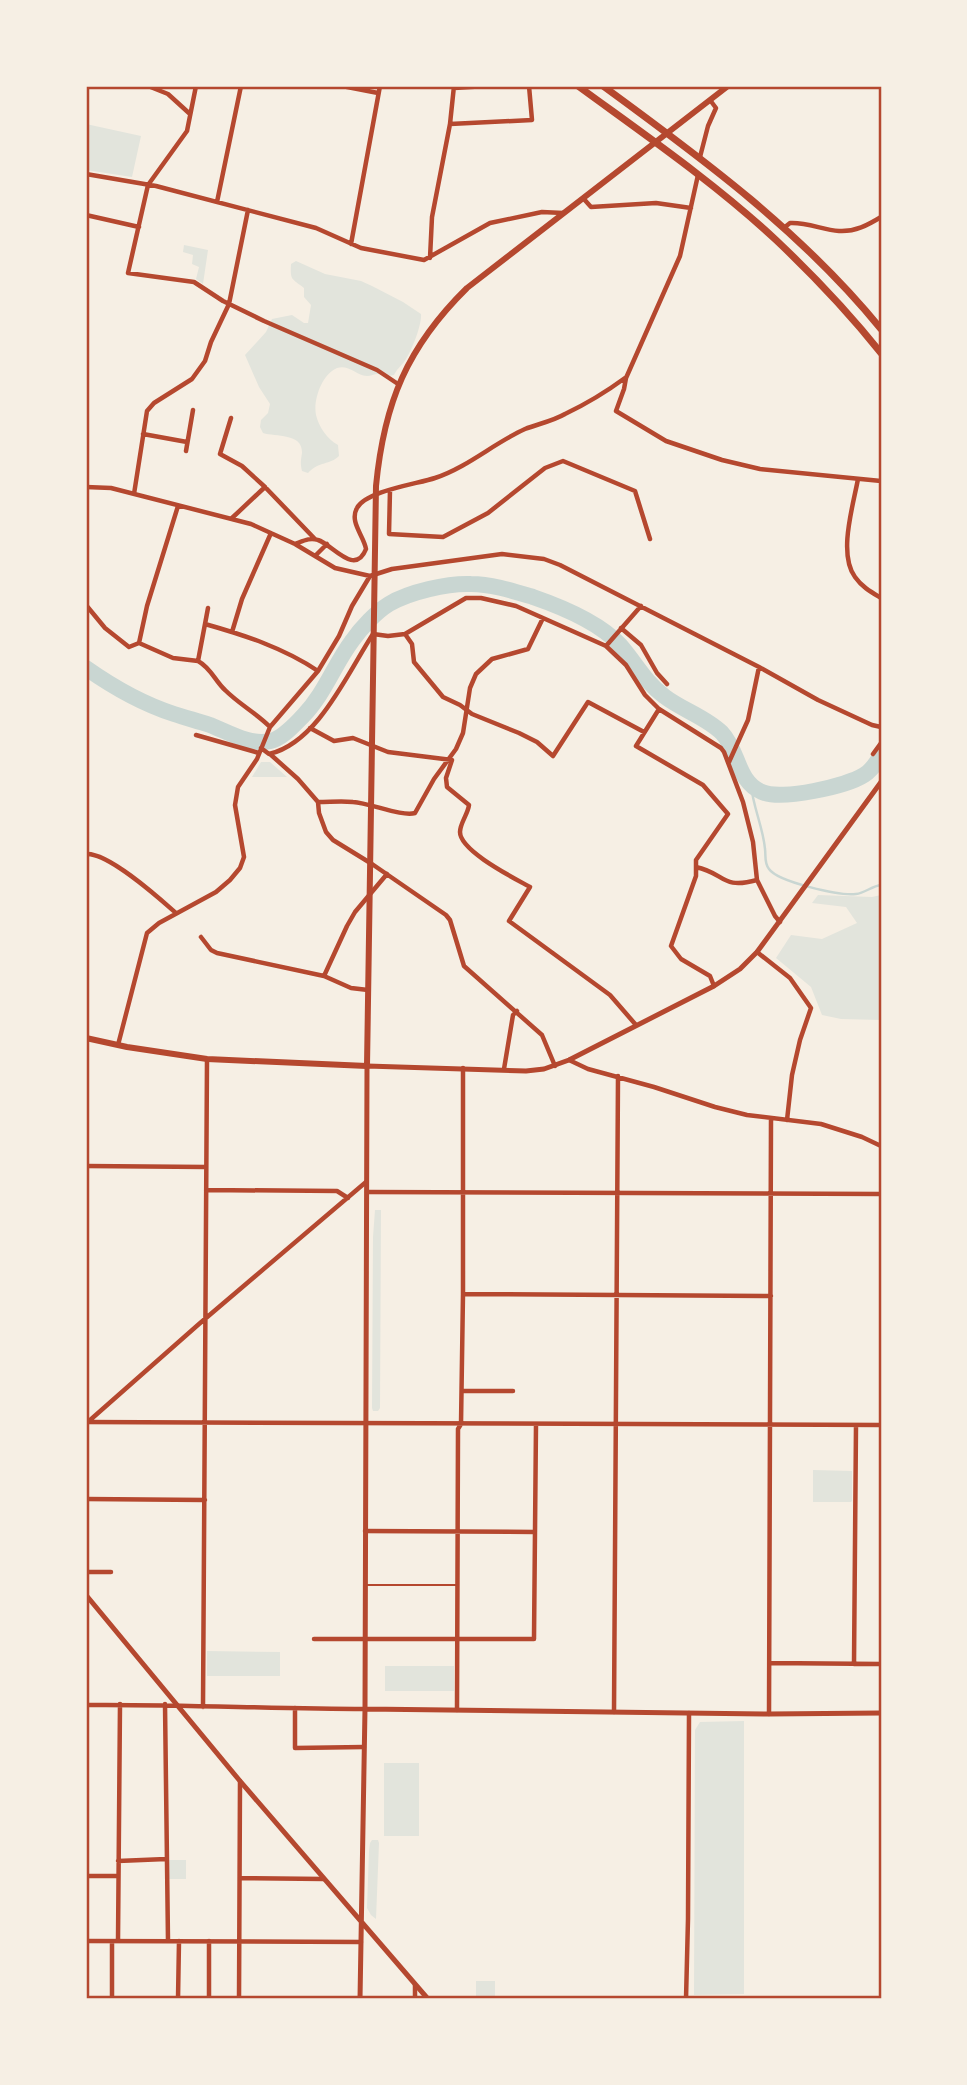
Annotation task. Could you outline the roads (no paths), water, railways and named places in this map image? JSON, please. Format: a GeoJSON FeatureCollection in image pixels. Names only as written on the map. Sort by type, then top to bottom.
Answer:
{"type":"FeatureCollection","features":[{"type":"Feature","properties":{"kind":"highway"},"geometry":{"type":"LineString","coordinates":[[578,86],[698,175],[775,239],[830,295],[881,353]]}},
{"type":"Feature","properties":{"kind":"highway"},"geometry":{"type":"LineString","coordinates":[[603,86],[700,157],[785,227],[842,284],[881,329]]}},
{"type":"Feature","properties":{"kind":"main road"},"geometry":{"type":"LineString","coordinates":[[86,1038],[207,1059],[367,1066],[376,486],[382,434],[398,384],[444,310],[467,288],[729,86]]}},
{"type":"Feature","properties":{"kind":"street"},"geometry":{"type":"LineString","coordinates":[[148,86],[168,94],[191,115]]}},
{"type":"Feature","properties":{"kind":"street"},"geometry":{"type":"LineString","coordinates":[[196,86],[187,131],[148,184],[128,273],[194,282],[229,304],[377,370],[398,384]]}},
{"type":"Feature","properties":{"kind":"street"},"geometry":{"type":"LineString","coordinates":[[217,202],[241,86]]}},
{"type":"Feature","properties":{"kind":"street"},"geometry":{"type":"LineString","coordinates":[[342,86],[379,93]]}},
{"type":"Feature","properties":{"kind":"street"},"geometry":{"type":"LineString","coordinates":[[351,244],[380,86]]}},
{"type":"Feature","properties":{"kind":"street"},"geometry":{"type":"LineString","coordinates":[[430,258],[432,217],[450,124],[454,87],[487,86]]}},
{"type":"Feature","properties":{"kind":"street"},"geometry":{"type":"LineString","coordinates":[[450,124],[532,120],[529,86]]}},
{"type":"Feature","properties":{"kind":"street"},"geometry":{"type":"LineString","coordinates":[[700,157],[716,108],[710,100]]}},
{"type":"Feature","properties":{"kind":"street"},"geometry":{"type":"LineString","coordinates":[[86,174],[148,184],[316,228],[351,244],[380,253],[424,260],[490,223],[542,212],[564,214]]}},
{"type":"Feature","properties":{"kind":"street"},"geometry":{"type":"LineString","coordinates":[[698,175],[680,256],[626,378],[616,411],[666,441],[722,460],[760,469],[881,481]]}},
{"type":"Feature","properties":{"kind":"street"},"geometry":{"type":"LineString","coordinates":[[583,198],[591,207],[656,203],[691,208]]}},
{"type":"Feature","properties":{"kind":"street"},"geometry":{"type":"LineString","coordinates":[[134,494],[147,411],[200,371],[229,304],[248,211]]}},
{"type":"Feature","properties":{"kind":"street"},"geometry":{"type":"LineString","coordinates":[[86,215],[139,227]]}},
{"type":"Feature","properties":{"kind":"street"},"geometry":{"type":"LineString","coordinates":[[785,227],[797,222],[838,231],[852,230],[864,227],[881,217]]}},
{"type":"Feature","properties":{"kind":"street"},"geometry":{"type":"LineString","coordinates":[[231,418],[220,454],[242,466],[265,486],[315,539],[327,544],[345,559],[357,559],[364,554],[365,544],[354,520],[357,507],[364,501],[390,490],[451,472],[524,430],[564,415],[626,378]]}},
{"type":"Feature","properties":{"kind":"street"},"geometry":{"type":"LineString","coordinates":[[186,451],[193,410]]}},
{"type":"Feature","properties":{"kind":"street"},"geometry":{"type":"LineString","coordinates":[[143,434],[187,442]]}},
{"type":"Feature","properties":{"kind":"street"},"geometry":{"type":"LineString","coordinates":[[390,490],[389,534],[443,537],[488,513],[545,468],[564,461],[635,491],[650,539]]}},
{"type":"Feature","properties":{"kind":"street"},"geometry":{"type":"LineString","coordinates":[[858,479],[848,536],[848,561],[854,575],[866,589],[881,598]]}},
{"type":"Feature","properties":{"kind":"street"},"geometry":{"type":"LineString","coordinates":[[231,519],[265,486]]}},
{"type":"Feature","properties":{"kind":"street"},"geometry":{"type":"LineString","coordinates":[[86,487],[111,488],[251,524],[295,544],[335,568],[370,576],[392,569],[515,554],[544,559],[641,606],[818,700],[881,727]]}},
{"type":"Feature","properties":{"kind":"street"},"geometry":{"type":"LineString","coordinates":[[139,643],[147,606],[178,506]]}},
{"type":"Feature","properties":{"kind":"street"},"geometry":{"type":"LineString","coordinates":[[232,632],[242,599],[271,533]]}},
{"type":"Feature","properties":{"kind":"street"},"geometry":{"type":"LineString","coordinates":[[295,544],[315,539]]}},
{"type":"Feature","properties":{"kind":"street"},"geometry":{"type":"LineString","coordinates":[[315,556],[327,544]]}},
{"type":"Feature","properties":{"kind":"street"},"geometry":{"type":"LineString","coordinates":[[118,1045],[147,933],[176,913],[216,892],[240,868],[244,851],[235,811],[238,787],[257,759],[269,729],[318,671],[340,636],[352,606],[370,576]]}},
{"type":"Feature","properties":{"kind":"street"},"geometry":{"type":"LineString","coordinates":[[269,754],[289,746],[310,728],[336,695],[373,634],[405,634],[466,598],[506,603],[607,645],[626,665],[645,695],[659,709],[721,748],[729,760],[743,802],[753,842],[757,880],[775,916],[781,922]]}},
{"type":"Feature","properties":{"kind":"street"},"geometry":{"type":"LineString","coordinates":[[86,605],[105,628],[129,647],[139,643],[173,658],[198,661],[233,698],[260,717],[269,729]]}},
{"type":"Feature","properties":{"kind":"street"},"geometry":{"type":"LineString","coordinates":[[607,645],[641,606]]}},
{"type":"Feature","properties":{"kind":"street"},"geometry":{"type":"LineString","coordinates":[[198,661],[208,608]]}},
{"type":"Feature","properties":{"kind":"street"},"geometry":{"type":"LineString","coordinates":[[318,802],[353,802],[412,815],[418,810],[463,733],[472,681],[481,667],[492,659],[528,649],[543,618]]}},
{"type":"Feature","properties":{"kind":"street"},"geometry":{"type":"LineString","coordinates":[[205,624],[281,650],[318,671]]}},
{"type":"Feature","properties":{"kind":"street"},"geometry":{"type":"LineString","coordinates":[[620,629],[641,645],[657,673],[667,684]]}},
{"type":"Feature","properties":{"kind":"street"},"geometry":{"type":"LineString","coordinates":[[405,634],[412,644],[414,663],[443,697],[537,742],[553,756],[588,702],[644,732]]}},
{"type":"Feature","properties":{"kind":"street"},"geometry":{"type":"LineString","coordinates":[[729,760],[750,711],[759,667]]}},
{"type":"Feature","properties":{"kind":"street"},"geometry":{"type":"LineString","coordinates":[[659,709],[636,746],[703,785],[728,814],[696,860],[696,876],[671,946],[681,959],[710,976],[714,986]]}},
{"type":"Feature","properties":{"kind":"street"},"geometry":{"type":"LineString","coordinates":[[310,728],[334,741],[354,738],[388,752],[449,759]]}},
{"type":"Feature","properties":{"kind":"street"},"geometry":{"type":"LineString","coordinates":[[195,735],[261,749],[299,779],[318,802],[319,813],[332,840],[446,915],[450,920],[464,966],[542,1035],[555,1066]]}},
{"type":"Feature","properties":{"kind":"street"},"geometry":{"type":"LineString","coordinates":[[873,754],[881,743]]}},
{"type":"Feature","properties":{"kind":"street"},"geometry":{"type":"LineString","coordinates":[[449,759],[452,760],[446,778],[447,788],[469,805],[461,828],[462,838],[478,857],[530,887],[509,921],[610,995],[636,1026]]}},
{"type":"Feature","properties":{"kind":"street"},"geometry":{"type":"LineString","coordinates":[[360,1999],[365,1747],[367,1066],[534,1070],[555,1066],[714,986],[740,969],[757,953],[881,782]]}},
{"type":"Feature","properties":{"kind":"street"},"geometry":{"type":"LineString","coordinates":[[86,854],[93,853],[141,883],[176,913]]}},
{"type":"Feature","properties":{"kind":"street"},"geometry":{"type":"LineString","coordinates":[[696,867],[709,870],[729,883],[744,884],[757,880]]}},
{"type":"Feature","properties":{"kind":"street"},"geometry":{"type":"LineString","coordinates":[[324,976],[355,912],[387,874]]}},
{"type":"Feature","properties":{"kind":"street"},"geometry":{"type":"LineString","coordinates":[[201,937],[211,950],[217,953],[324,976],[351,988],[368,990]]}},
{"type":"Feature","properties":{"kind":"street"},"geometry":{"type":"LineString","coordinates":[[757,953],[790,978],[811,1008],[792,1075],[787,1120]]}},
{"type":"Feature","properties":{"kind":"street"},"geometry":{"type":"LineString","coordinates":[[504,1069],[513,1016],[517,1011]]}},
{"type":"Feature","properties":{"kind":"street"},"geometry":{"type":"LineString","coordinates":[[203,1707],[207,1059]]}},
{"type":"Feature","properties":{"kind":"street"},"geometry":{"type":"LineString","coordinates":[[569,1060],[588,1069],[739,1114],[834,1127],[872,1140],[881,1146]]}},
{"type":"Feature","properties":{"kind":"street"},"geometry":{"type":"LineString","coordinates":[[457,1710],[458,1429],[461,1424],[463,1294],[463,1068]]}},
{"type":"Feature","properties":{"kind":"street"},"geometry":{"type":"LineString","coordinates":[[614,1712],[618,1076]]}},
{"type":"Feature","properties":{"kind":"street"},"geometry":{"type":"LineString","coordinates":[[769,1714],[771,1118]]}},
{"type":"Feature","properties":{"kind":"street"},"geometry":{"type":"LineString","coordinates":[[86,1166],[206,1167]]}},
{"type":"Feature","properties":{"kind":"street"},"geometry":{"type":"LineString","coordinates":[[87,1422],[367,1182]]}},
{"type":"Feature","properties":{"kind":"street"},"geometry":{"type":"LineString","coordinates":[[206,1190],[337,1191],[348,1198]]}},
{"type":"Feature","properties":{"kind":"street"},"geometry":{"type":"LineString","coordinates":[[367,1192],[881,1194]]}},
{"type":"Feature","properties":{"kind":"street"},"geometry":{"type":"LineString","coordinates":[[463,1294],[771,1296]]}},
{"type":"Feature","properties":{"kind":"street"},"geometry":{"type":"LineString","coordinates":[[461,1391],[513,1391]]}},
{"type":"Feature","properties":{"kind":"street"},"geometry":{"type":"LineString","coordinates":[[87,1422],[881,1425]]}},
{"type":"Feature","properties":{"kind":"street"},"geometry":{"type":"LineString","coordinates":[[314,1639],[534,1639],[536,1424]]}},
{"type":"Feature","properties":{"kind":"street"},"geometry":{"type":"LineString","coordinates":[[854,1664],[856,1425]]}},
{"type":"Feature","properties":{"kind":"street"},"geometry":{"type":"LineString","coordinates":[[86,1499],[205,1500]]}},
{"type":"Feature","properties":{"kind":"street"},"geometry":{"type":"LineString","coordinates":[[365,1531],[535,1532]]}},
{"type":"Feature","properties":{"kind":"street"},"geometry":{"type":"LineString","coordinates":[[86,1572],[111,1572]]}},
{"type":"Feature","properties":{"kind":"street"},"geometry":{"type":"LineString","coordinates":[[86,1595],[428,1999]]}},
{"type":"Feature","properties":{"kind":"street"},"geometry":{"type":"LineString","coordinates":[[770,1663],[881,1664]]}},
{"type":"Feature","properties":{"kind":"street"},"geometry":{"type":"LineString","coordinates":[[86,1704],[769,1714],[881,1713]]}},
{"type":"Feature","properties":{"kind":"street"},"geometry":{"type":"LineString","coordinates":[[113,1999],[120,1704]]}},
{"type":"Feature","properties":{"kind":"street"},"geometry":{"type":"LineString","coordinates":[[165,1704],[167,1941]]}},
{"type":"Feature","properties":{"kind":"street"},"geometry":{"type":"LineString","coordinates":[[295,1708],[295,1748],[365,1747]]}},
{"type":"Feature","properties":{"kind":"street"},"geometry":{"type":"LineString","coordinates":[[685,1999],[689,1905],[689,1713]]}},
{"type":"Feature","properties":{"kind":"street"},"geometry":{"type":"LineString","coordinates":[[239,1999],[240,1780]]}},
{"type":"Feature","properties":{"kind":"street"},"geometry":{"type":"LineString","coordinates":[[118,1861],[166,1859]]}},
{"type":"Feature","properties":{"kind":"street"},"geometry":{"type":"LineString","coordinates":[[86,1876],[117,1876]]}},
{"type":"Feature","properties":{"kind":"street"},"geometry":{"type":"LineString","coordinates":[[240,1878],[325,1879]]}},
{"type":"Feature","properties":{"kind":"street"},"geometry":{"type":"LineString","coordinates":[[86,1941],[361,1942]]}},
{"type":"Feature","properties":{"kind":"street"},"geometry":{"type":"LineString","coordinates":[[178,1999],[179,1941]]}},
{"type":"Feature","properties":{"kind":"street"},"geometry":{"type":"LineString","coordinates":[[209,1941],[209,1999]]}},
{"type":"Feature","properties":{"kind":"street"},"geometry":{"type":"LineString","coordinates":[[415,1984],[415,1999]]}},
{"type":"Feature","properties":{"kind":"lane"},"geometry":{"type":"LineString","coordinates":[[365,1586],[457,1585]]}},
{"type":"Feature","properties":{"kind":"waterway"},"geometry":{"type":"LineString","coordinates":[[86,668],[128,694],[162,710],[247,740],[270,741],[288,731],[311,707],[356,636],[384,607],[429,589],[479,584],[544,601],[580,616],[602,629],[620,645],[657,690],[722,733],[728,740],[743,774],[762,792],[784,795],[844,784],[867,773],[881,755]]}},
{"type":"Feature","properties":{"kind":"waterway"},"geometry":{"type":"LineString","coordinates":[[751,785],[764,841],[766,864],[775,874],[810,887],[848,894],[881,885]]}}]}
